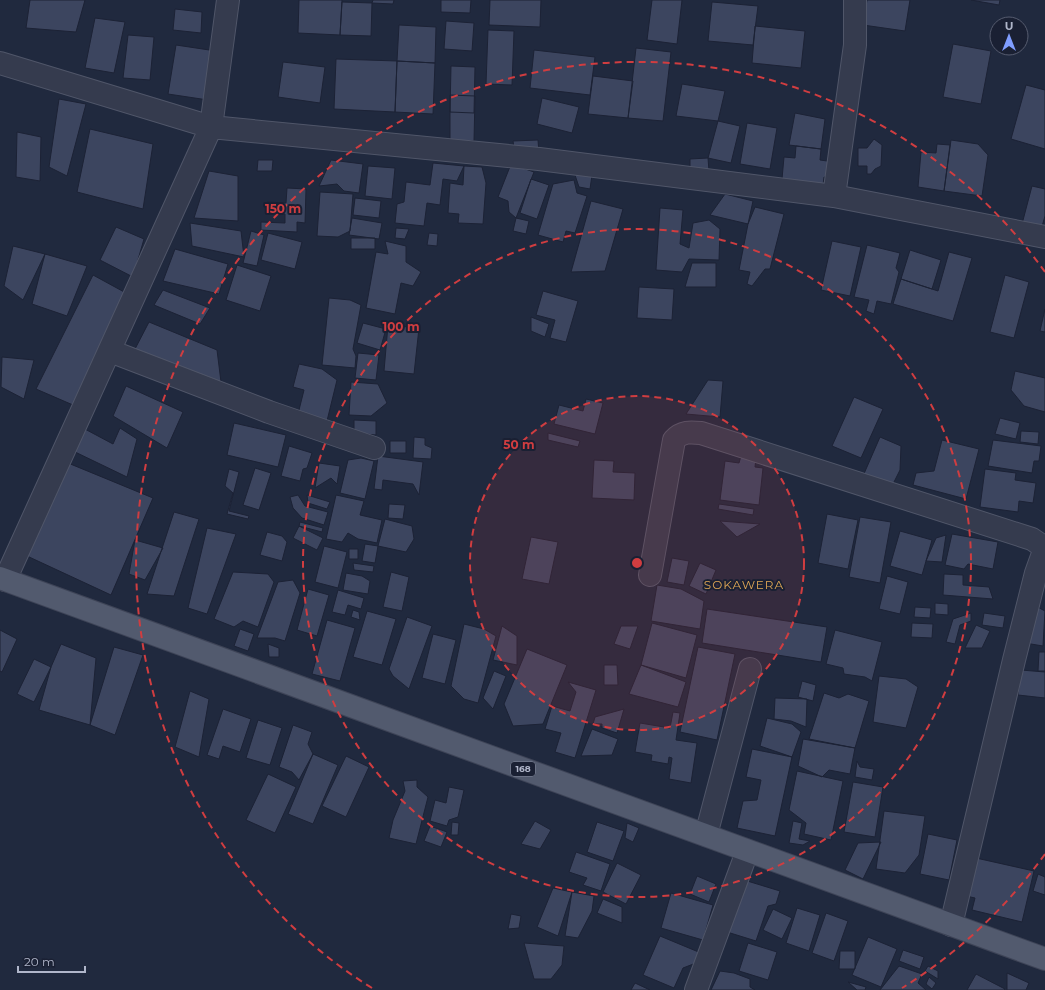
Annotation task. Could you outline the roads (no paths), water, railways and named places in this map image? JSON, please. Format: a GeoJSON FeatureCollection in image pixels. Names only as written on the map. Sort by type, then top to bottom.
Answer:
{"type":"FeatureCollection","features":[{"type":"Feature","properties":{"kind":"main road","name":"168"},"geometry":{"type":"LineString","coordinates":[[2,579],[1045,960]]}},
{"type":"Feature","properties":{"kind":"street"},"geometry":{"type":"LineString","coordinates":[[2,579],[110,351],[211,127],[228,0]]}},
{"type":"Feature","properties":{"kind":"street"},"geometry":{"type":"LineString","coordinates":[[834,196],[855,44],[855,0]]}},
{"type":"Feature","properties":{"kind":"street"},"geometry":{"type":"LineString","coordinates":[[0,63],[211,127],[539,159],[834,196],[1045,237]]}},
{"type":"Feature","properties":{"kind":"street"},"geometry":{"type":"LineString","coordinates":[[110,351],[269,412],[374,448]]}},
{"type":"Feature","properties":{"kind":"street"},"geometry":{"type":"LineString","coordinates":[[650,575],[674,440],[679,434],[690,432],[702,433],[1032,539],[1045,547],[1040,574],[951,925]]}},
{"type":"Feature","properties":{"kind":"street"},"geometry":{"type":"LineString","coordinates":[[706,836],[750,669]]}},
{"type":"Feature","properties":{"kind":"street"},"geometry":{"type":"LineString","coordinates":[[696,990],[747,852]]}},
{"type":"Feature","properties":{"kind":"district","name":"SOKAWERA"},"geometry":{"type":"Point","coordinates":[744,585]}}]}
